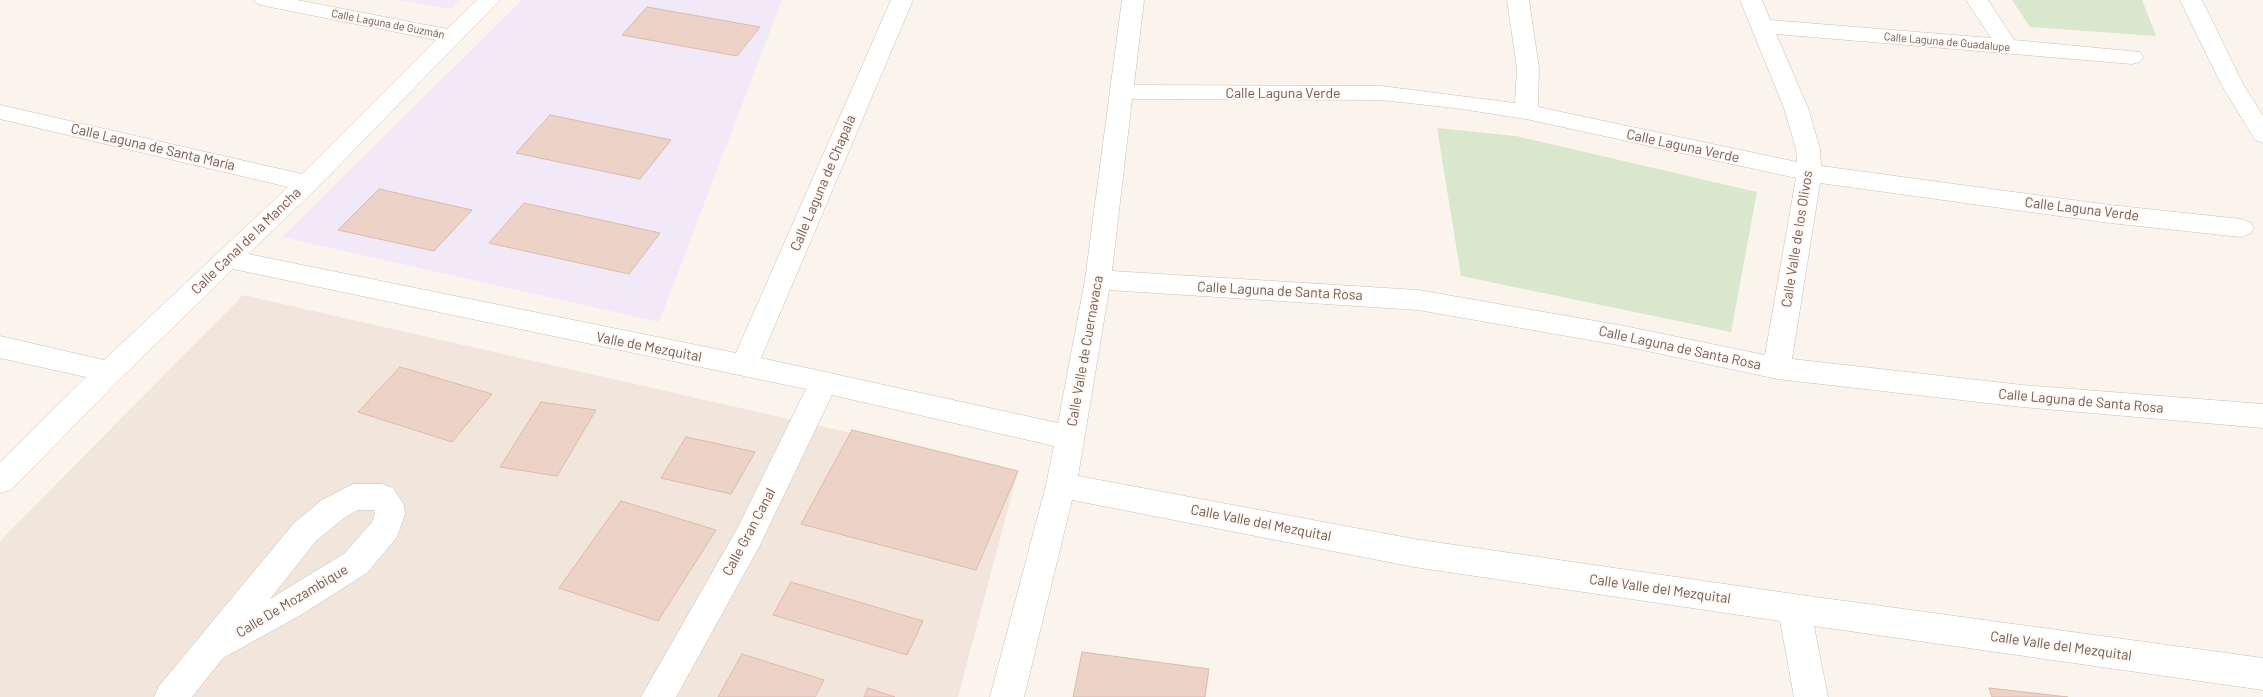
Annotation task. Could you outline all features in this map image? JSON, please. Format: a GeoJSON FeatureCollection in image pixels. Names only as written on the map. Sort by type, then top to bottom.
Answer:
{"type":"FeatureCollection","features":[{"type":"Feature","properties":{"kind":"street","name":"Calle Laguna de Guzmán"},"geometry":{"type":"LineString","coordinates":[[265,0],[452,37]]}},
{"type":"Feature","properties":{"kind":"street","name":"Calle Canal de la Mancha"},"geometry":{"type":"LineString","coordinates":[[0,481],[109,372],[307,183],[489,0]]}},
{"type":"Feature","properties":{"kind":"street","name":"Calle Laguna de Chapala"},"geometry":{"type":"LineString","coordinates":[[744,366],[902,0]]}},
{"type":"Feature","properties":{"kind":"street","name":"Calle Valle de Cuernavaca"},"geometry":{"type":"LineString","coordinates":[[1007,697],[1061,485],[1070,438],[1098,280],[1133,0]]}},
{"type":"Feature","properties":{"kind":"street"},"geometry":{"type":"LineString","coordinates":[[1518,0],[1528,68],[1526,112]]}},
{"type":"Feature","properties":{"kind":"street","name":"Calle Valle de los Olivos"},"geometry":{"type":"LineString","coordinates":[[1751,0],[1796,108],[1808,149],[1809,173],[1777,368]]}},
{"type":"Feature","properties":{"kind":"street"},"geometry":{"type":"LineString","coordinates":[[1977,0],[2008,48]]}},
{"type":"Feature","properties":{"kind":"street"},"geometry":{"type":"LineString","coordinates":[[2191,0],[2232,84],[2263,135]]}},
{"type":"Feature","properties":{"kind":"street","name":"Calle Laguna de Guadalupe"},"geometry":{"type":"LineString","coordinates":[[1763,26],[2132,57]]}},
{"type":"Feature","properties":{"kind":"street","name":"Calle Laguna Verde"},"geometry":{"type":"LineString","coordinates":[[1123,92],[1381,93],[1455,101],[1526,112],[1809,173],[2110,214],[2241,228]]}},
{"type":"Feature","properties":{"kind":"street","name":"Calle Laguna de Santa María"},"geometry":{"type":"LineString","coordinates":[[0,112],[307,183]]}},
{"type":"Feature","properties":{"kind":"street","name":"Valle de Mezquital"},"geometry":{"type":"LineString","coordinates":[[227,259],[824,382],[1070,438]]}},
{"type":"Feature","properties":{"kind":"street","name":"Calle Laguna de Santa Rosa"},"geometry":{"type":"LineString","coordinates":[[1098,280],[1418,300],[1624,336],[1777,368],[2022,396],[2263,416]]}},
{"type":"Feature","properties":{"kind":"street"},"geometry":{"type":"LineString","coordinates":[[0,347],[109,372]]}},
{"type":"Feature","properties":{"kind":"street","name":"Calle Gran Canal"},"geometry":{"type":"LineString","coordinates":[[639,697],[662,688],[748,538],[824,382]]}},
{"type":"Feature","properties":{"kind":"street","name":"Calle Valle del Mezquital"},"geometry":{"type":"LineString","coordinates":[[1061,485],[1414,553],[1794,609],[2263,674]]}},
{"type":"Feature","properties":{"kind":"street","name":"Calle De Mozambique"},"geometry":{"type":"LineString","coordinates":[[171,697],[305,532],[353,497],[382,497],[389,504],[390,514],[386,528],[356,563],[288,606],[213,647]]}},
{"type":"Feature","properties":{"kind":"street"},"geometry":{"type":"LineString","coordinates":[[1794,609],[1811,697]]}},
{"type":"Feature","properties":{"kind":"shaded area"},"geometry":{"type":"Polygon","coordinates":[[[399,0],[461,0],[451,9],[399,0]]]}},
{"type":"Feature","properties":{"kind":"shaded area"},"geometry":{"type":"Polygon","coordinates":[[[522,0],[782,0],[659,322],[282,237],[522,0]]]}},
{"type":"Feature","properties":{"kind":"shaded area"},"geometry":{"type":"Polygon","coordinates":[[[243,295],[1018,471],[958,697],[0,697],[0,541],[243,295]]]}},
{"type":"Feature","properties":{"kind":"green space"},"geometry":{"type":"Polygon","coordinates":[[[2012,0],[2142,0],[2156,36],[2030,27],[2012,0]]]}},
{"type":"Feature","properties":{"kind":"green space"},"geometry":{"type":"Polygon","coordinates":[[[1437,128],[1516,136],[1757,192],[1731,332],[1461,276],[1437,128]]]}},
{"type":"Feature","properties":{"kind":"building"},"geometry":{"type":"Polygon","coordinates":[[[647,7],[760,27],[737,56],[622,35],[647,7]]]}},
{"type":"Feature","properties":{"kind":"building"},"geometry":{"type":"Polygon","coordinates":[[[550,115],[671,140],[640,179],[516,153],[550,115]]]}},
{"type":"Feature","properties":{"kind":"building"},"geometry":{"type":"Polygon","coordinates":[[[379,189],[472,210],[434,251],[338,230],[379,189]]]}},
{"type":"Feature","properties":{"kind":"building"},"geometry":{"type":"Polygon","coordinates":[[[524,203],[660,233],[629,274],[489,243],[524,203]]]}},
{"type":"Feature","properties":{"kind":"building"},"geometry":{"type":"Polygon","coordinates":[[[400,367],[492,394],[452,442],[358,412],[400,367]]]}},
{"type":"Feature","properties":{"kind":"building"},"geometry":{"type":"Polygon","coordinates":[[[541,402],[596,410],[557,476],[500,467],[541,402]]]}},
{"type":"Feature","properties":{"kind":"building"},"geometry":{"type":"Polygon","coordinates":[[[852,430],[1018,471],[976,570],[801,524],[852,430]]]}},
{"type":"Feature","properties":{"kind":"building"},"geometry":{"type":"Polygon","coordinates":[[[686,437],[755,452],[731,494],[661,478],[686,437]]]}},
{"type":"Feature","properties":{"kind":"building"},"geometry":{"type":"Polygon","coordinates":[[[621,501],[716,530],[658,621],[559,588],[621,501]]]}},
{"type":"Feature","properties":{"kind":"building"},"geometry":{"type":"Polygon","coordinates":[[[791,582],[923,621],[907,655],[773,615],[791,582]]]}},
{"type":"Feature","properties":{"kind":"building"},"geometry":{"type":"Polygon","coordinates":[[[1082,652],[1209,669],[1205,697],[1073,697],[1082,652]]]}},
{"type":"Feature","properties":{"kind":"building"},"geometry":{"type":"Polygon","coordinates":[[[742,654],[824,680],[815,697],[718,697],[742,654]]]}},
{"type":"Feature","properties":{"kind":"building"},"geometry":{"type":"Polygon","coordinates":[[[868,688],[895,697],[864,697],[868,688]]]}},
{"type":"Feature","properties":{"kind":"building"},"geometry":{"type":"Polygon","coordinates":[[[1989,688],[2068,697],[1992,697],[1989,688]]]}}]}
